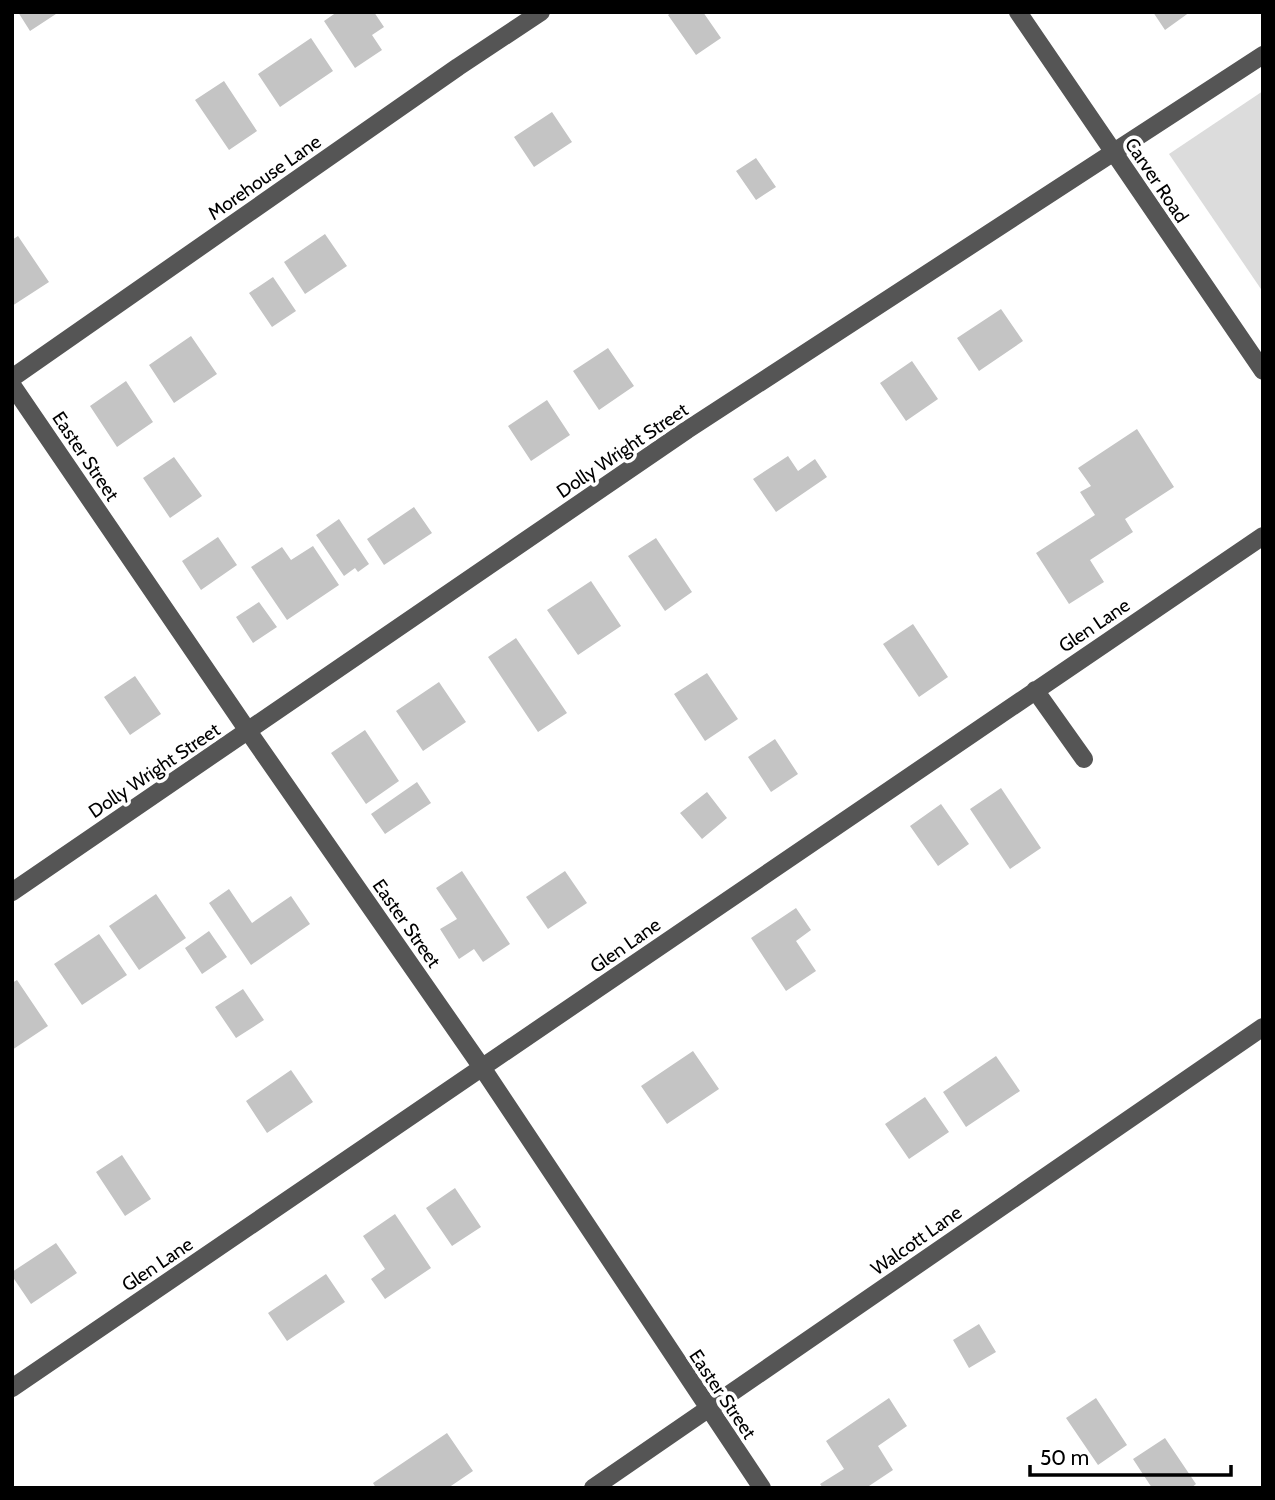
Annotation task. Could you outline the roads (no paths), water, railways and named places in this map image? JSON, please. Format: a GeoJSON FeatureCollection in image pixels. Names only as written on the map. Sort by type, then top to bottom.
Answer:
{"type":"FeatureCollection","features":[{"type":"Feature","properties":{"kind":"street","name":"Morehouse Lane"},"geometry":{"type":"LineString","coordinates":[[12,378],[541,12]]}},
{"type":"Feature","properties":{"kind":"street","name":"Carver Road"},"geometry":{"type":"LineString","coordinates":[[1018,12],[1263,371]]}},
{"type":"Feature","properties":{"kind":"street","name":"Dolly Wright Street"},"geometry":{"type":"LineString","coordinates":[[12,892],[687,430],[1263,55]]}},
{"type":"Feature","properties":{"kind":"street","name":"Easter Street"},"geometry":{"type":"LineString","coordinates":[[12,386],[483,1069],[762,1488]]}},
{"type":"Feature","properties":{"kind":"street","name":"Glen Lane"},"geometry":{"type":"LineString","coordinates":[[12,1388],[1263,536]]}},
{"type":"Feature","properties":{"kind":"street"},"geometry":{"type":"LineString","coordinates":[[1035,690],[1084,759]]}},
{"type":"Feature","properties":{"kind":"street","name":"Walcott Lane"},"geometry":{"type":"LineString","coordinates":[[593,1488],[1263,1027]]}}]}
